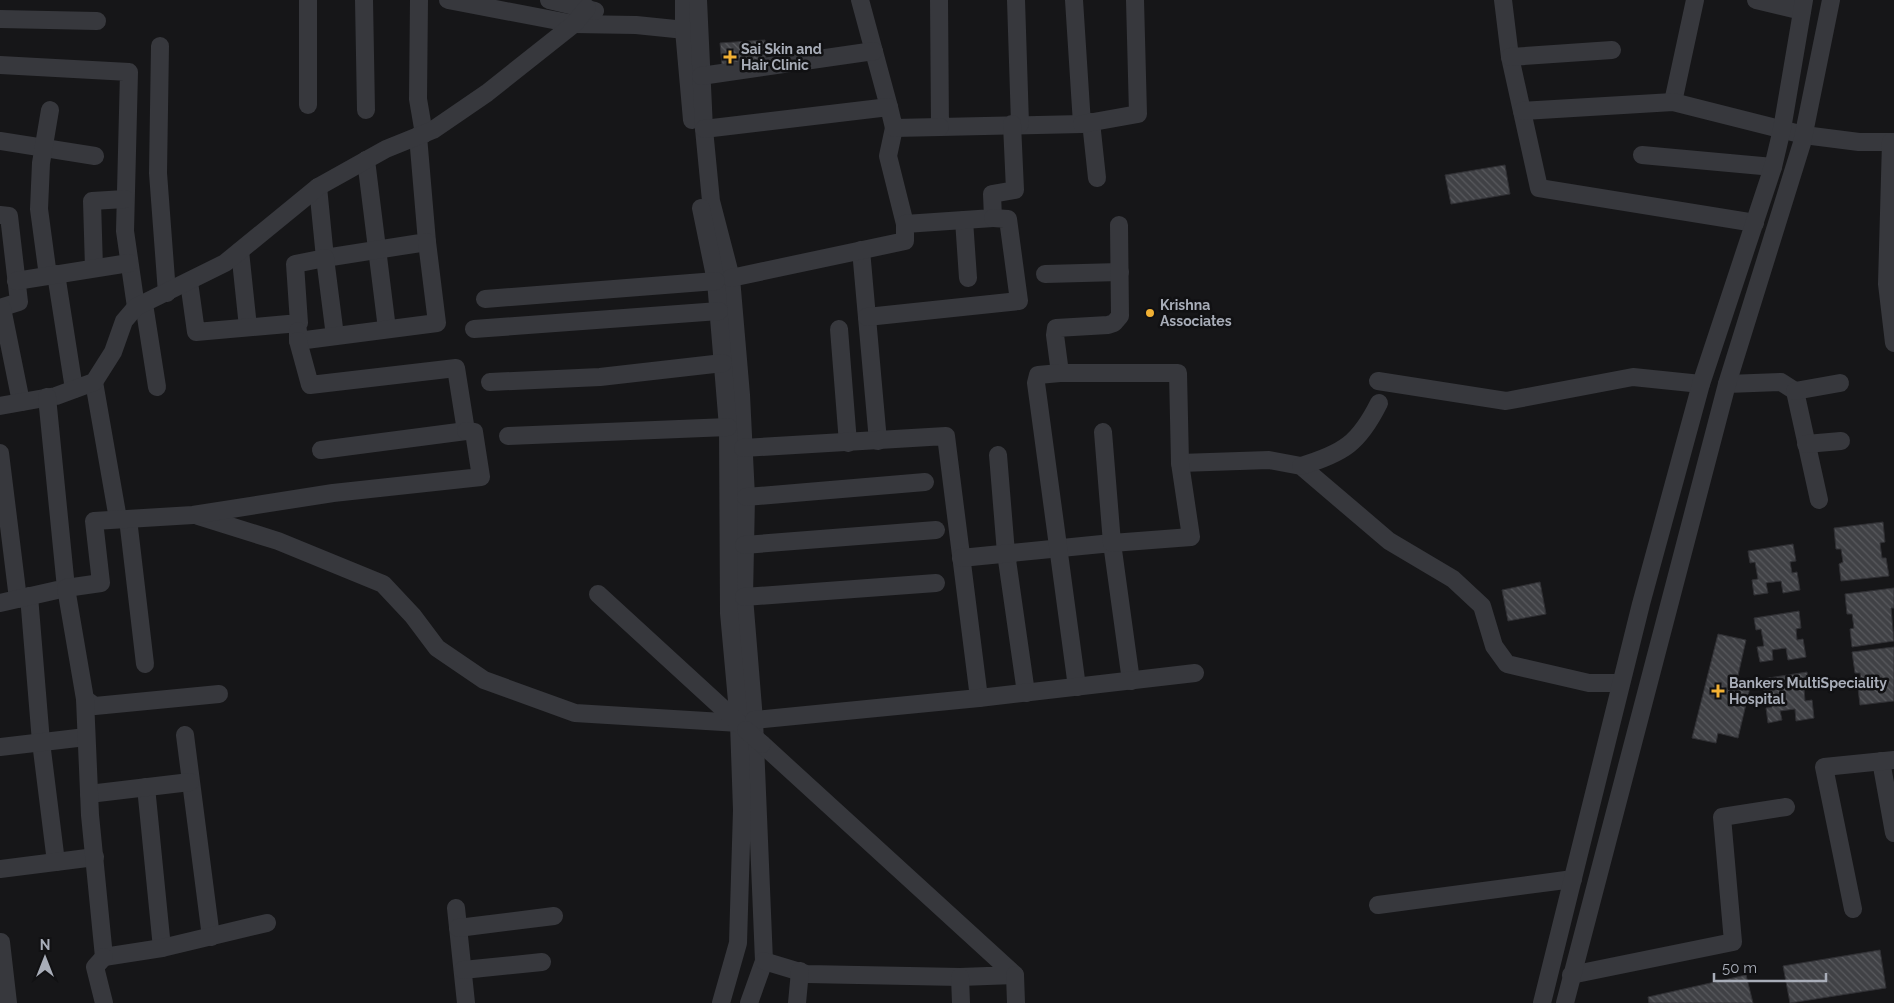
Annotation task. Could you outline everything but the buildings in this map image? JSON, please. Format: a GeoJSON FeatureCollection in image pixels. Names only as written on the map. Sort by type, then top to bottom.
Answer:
{"type":"FeatureCollection","features":[{"type":"Feature","properties":{"kind":"street"},"geometry":{"type":"LineString","coordinates":[[308,0],[308,105]]}},
{"type":"Feature","properties":{"kind":"street"},"geometry":{"type":"LineString","coordinates":[[364,0],[366,110]]}},
{"type":"Feature","properties":{"kind":"street"},"geometry":{"type":"LineString","coordinates":[[298,341],[436,323],[426,242],[418,99],[419,0]]}},
{"type":"Feature","properties":{"kind":"street"},"geometry":{"type":"LineString","coordinates":[[448,0],[574,24],[636,25],[692,31]]}},
{"type":"Feature","properties":{"kind":"street"},"geometry":{"type":"LineString","coordinates":[[549,0],[587,8],[636,25]]}},
{"type":"Feature","properties":{"kind":"street"},"geometry":{"type":"LineString","coordinates":[[684,0],[701,76],[711,201],[741,395],[746,497],[744,545],[746,724],[738,943],[721,1003]]}},
{"type":"Feature","properties":{"kind":"street"},"geometry":{"type":"LineString","coordinates":[[698,0],[692,31],[699,195],[724,280],[720,311],[728,427],[729,613],[746,724],[764,961],[749,1003]]}},
{"type":"Feature","properties":{"kind":"street"},"geometry":{"type":"LineString","coordinates":[[486,299],[724,280],[905,241],[905,224],[888,156],[894,128],[860,0]]}},
{"type":"Feature","properties":{"kind":"street"},"geometry":{"type":"LineString","coordinates":[[939,0],[940,126]]}},
{"type":"Feature","properties":{"kind":"street"},"geometry":{"type":"LineString","coordinates":[[993,218],[992,194],[1015,190],[1016,0]]}},
{"type":"Feature","properties":{"kind":"street"},"geometry":{"type":"LineString","coordinates":[[1074,0],[1087,123],[1097,178]]}},
{"type":"Feature","properties":{"kind":"street"},"geometry":{"type":"LineString","coordinates":[[894,128],[1087,123],[1138,114],[1135,0]]}},
{"type":"Feature","properties":{"kind":"street"},"geometry":{"type":"LineString","coordinates":[[1503,0],[1510,57],[1539,188],[1755,223]]}},
{"type":"Feature","properties":{"kind":"street"},"geometry":{"type":"LineString","coordinates":[[1674,102],[1695,0]]}},
{"type":"Feature","properties":{"kind":"street"},"geometry":{"type":"LineString","coordinates":[[1542,1003],[1621,683],[1701,384],[1773,167],[1782,128],[1803,5],[1756,0]]}},
{"type":"Feature","properties":{"kind":"street"},"geometry":{"type":"LineString","coordinates":[[1565,1003],[1727,384],[1804,135],[1831,0]]}},
{"type":"Feature","properties":{"kind":"street"},"geometry":{"type":"LineString","coordinates":[[0,406],[47,397],[74,390],[94,382],[113,352],[124,321],[140,306],[225,263],[318,187],[366,160],[433,130],[487,93],[574,24],[587,8]]}},
{"type":"Feature","properties":{"kind":"street"},"geometry":{"type":"LineString","coordinates":[[0,19],[97,21]]}},
{"type":"Feature","properties":{"kind":"street"},"geometry":{"type":"LineString","coordinates":[[160,46],[158,173],[167,293]]}},
{"type":"Feature","properties":{"kind":"street"},"geometry":{"type":"LineString","coordinates":[[1510,57],[1612,50]]}},
{"type":"Feature","properties":{"kind":"street"},"geometry":{"type":"LineString","coordinates":[[701,76],[874,51]]}},
{"type":"Feature","properties":{"kind":"street"},"geometry":{"type":"LineString","coordinates":[[0,66],[129,72],[125,231],[129,263],[157,387]]}},
{"type":"Feature","properties":{"kind":"street"},"geometry":{"type":"LineString","coordinates":[[1522,111],[1674,102],[1804,135],[1859,142],[1893,142],[1887,284],[1894,343]]}},
{"type":"Feature","properties":{"kind":"street"},"geometry":{"type":"LineString","coordinates":[[704,129],[889,107]]}},
{"type":"Feature","properties":{"kind":"street"},"geometry":{"type":"LineString","coordinates":[[50,110],[44,147],[39,208],[74,390]]}},
{"type":"Feature","properties":{"kind":"street"},"geometry":{"type":"LineString","coordinates":[[0,141],[95,156]]}},
{"type":"Feature","properties":{"kind":"street"},"geometry":{"type":"LineString","coordinates":[[1642,156],[1773,167]]}},
{"type":"Feature","properties":{"kind":"street"},"geometry":{"type":"LineString","coordinates":[[366,160],[387,329]]}},
{"type":"Feature","properties":{"kind":"street"},"geometry":{"type":"LineString","coordinates":[[318,187],[335,336]]}},
{"type":"Feature","properties":{"kind":"street"},"geometry":{"type":"LineString","coordinates":[[94,268],[92,201],[125,198]]}},
{"type":"Feature","properties":{"kind":"street"},"geometry":{"type":"LineString","coordinates":[[0,215],[9,216],[19,302],[1,308],[21,402]]}},
{"type":"Feature","properties":{"kind":"street"},"geometry":{"type":"LineString","coordinates":[[866,317],[1019,301],[1008,220],[993,218],[905,224]]}},
{"type":"Feature","properties":{"kind":"street"},"geometry":{"type":"LineString","coordinates":[[964,220],[968,278]]}},
{"type":"Feature","properties":{"kind":"street"},"geometry":{"type":"LineString","coordinates":[[1060,373],[1055,335],[1056,328],[1114,323],[1120,311],[1119,225]]}},
{"type":"Feature","properties":{"kind":"street"},"geometry":{"type":"LineString","coordinates":[[426,242],[295,264],[298,341],[310,385],[456,368],[466,431]]}},
{"type":"Feature","properties":{"kind":"street"},"geometry":{"type":"LineString","coordinates":[[861,250],[878,441]]}},
{"type":"Feature","properties":{"kind":"street"},"geometry":{"type":"LineString","coordinates":[[240,251],[248,327]]}},
{"type":"Feature","properties":{"kind":"street"},"geometry":{"type":"LineString","coordinates":[[16,281],[129,263]]}},
{"type":"Feature","properties":{"kind":"street"},"geometry":{"type":"LineString","coordinates":[[1045,274],[1120,272]]}},
{"type":"Feature","properties":{"kind":"street"},"geometry":{"type":"LineString","coordinates":[[189,282],[196,332],[298,323]]}},
{"type":"Feature","properties":{"kind":"street"},"geometry":{"type":"LineString","coordinates":[[474,329],[720,311]]}},
{"type":"Feature","properties":{"kind":"street"},"geometry":{"type":"LineString","coordinates":[[839,329],[848,443]]}},
{"type":"Feature","properties":{"kind":"street"},"geometry":{"type":"LineString","coordinates":[[490,382],[600,377],[723,362]]}},
{"type":"Feature","properties":{"kind":"street"},"geometry":{"type":"LineString","coordinates":[[961,558],[1006,553],[1060,548],[1112,543],[1191,537],[1180,464],[1178,373],[1060,373],[1042,374],[1036,379],[1060,548],[1077,687]]}},
{"type":"Feature","properties":{"kind":"street"},"geometry":{"type":"LineString","coordinates":[[1378,381],[1506,401],[1633,377],[1701,384]]}},
{"type":"Feature","properties":{"kind":"street"},"geometry":{"type":"LineString","coordinates":[[94,382],[123,519],[145,664]]}},
{"type":"Feature","properties":{"kind":"street"},"geometry":{"type":"LineString","coordinates":[[1727,384],[1781,382],[1795,391],[1840,383]]}},
{"type":"Feature","properties":{"kind":"street"},"geometry":{"type":"LineString","coordinates":[[1795,391],[1819,500]]}},
{"type":"Feature","properties":{"kind":"street"},"geometry":{"type":"LineString","coordinates":[[47,397],[66,588],[85,699],[89,794],[104,957]]}},
{"type":"Feature","properties":{"kind":"street"},"geometry":{"type":"LineString","coordinates":[[1180,464],[1268,460],[1301,466],[1327,458],[1350,445],[1367,427],[1379,403]]}},
{"type":"Feature","properties":{"kind":"street"},"geometry":{"type":"LineString","coordinates":[[508,436],[728,427]]}},
{"type":"Feature","properties":{"kind":"street"},"geometry":{"type":"LineString","coordinates":[[0,602],[66,588],[101,583],[94,520],[193,514],[333,493],[481,477],[474,432],[466,431],[321,450]]}},
{"type":"Feature","properties":{"kind":"street"},"geometry":{"type":"LineString","coordinates":[[1103,432],[1112,543],[1131,680]]}},
{"type":"Feature","properties":{"kind":"street"},"geometry":{"type":"LineString","coordinates":[[743,448],[946,436],[979,698]]}},
{"type":"Feature","properties":{"kind":"street"},"geometry":{"type":"LineString","coordinates":[[1806,444],[1841,441]]}},
{"type":"Feature","properties":{"kind":"street"},"geometry":{"type":"LineString","coordinates":[[0,453],[23,598],[56,862]]}},
{"type":"Feature","properties":{"kind":"street"},"geometry":{"type":"LineString","coordinates":[[998,455],[1006,553],[1026,693]]}},
{"type":"Feature","properties":{"kind":"street"},"geometry":{"type":"LineString","coordinates":[[1301,466],[1389,541],[1453,579],[1475,599],[1482,606],[1494,646],[1507,664],[1589,683],[1621,683]]}},
{"type":"Feature","properties":{"kind":"street"},"geometry":{"type":"LineString","coordinates":[[746,497],[925,482]]}},
{"type":"Feature","properties":{"kind":"street"},"geometry":{"type":"LineString","coordinates":[[193,514],[278,542],[383,584],[413,616],[437,648],[484,680],[575,713],[746,724],[1194,673]]}},
{"type":"Feature","properties":{"kind":"street"},"geometry":{"type":"LineString","coordinates":[[744,545],[936,530]]}},
{"type":"Feature","properties":{"kind":"street"},"geometry":{"type":"LineString","coordinates":[[744,596],[936,583]]}},
{"type":"Feature","properties":{"kind":"street"},"geometry":{"type":"LineString","coordinates":[[598,594],[746,724],[762,744],[1014,975],[1016,1003]]}},
{"type":"Feature","properties":{"kind":"street"},"geometry":{"type":"LineString","coordinates":[[85,699],[95,706],[219,694]]}},
{"type":"Feature","properties":{"kind":"street"},"geometry":{"type":"LineString","coordinates":[[185,735],[211,937]]}},
{"type":"Feature","properties":{"kind":"street"},"geometry":{"type":"LineString","coordinates":[[0,747],[86,737]]}},
{"type":"Feature","properties":{"kind":"street"},"geometry":{"type":"LineString","coordinates":[[1852,909],[1824,768],[1887,760],[1894,833]]}},
{"type":"Feature","properties":{"kind":"street"},"geometry":{"type":"LineString","coordinates":[[89,794],[190,782]]}},
{"type":"Feature","properties":{"kind":"street"},"geometry":{"type":"LineString","coordinates":[[146,787],[162,948]]}},
{"type":"Feature","properties":{"kind":"street"},"geometry":{"type":"LineString","coordinates":[[1572,974],[1733,942],[1722,817],[1786,807]]}},
{"type":"Feature","properties":{"kind":"street"},"geometry":{"type":"LineString","coordinates":[[0,869],[95,857]]}},
{"type":"Feature","properties":{"kind":"street"},"geometry":{"type":"LineString","coordinates":[[1378,904],[1573,879]]}},
{"type":"Feature","properties":{"kind":"street"},"geometry":{"type":"LineString","coordinates":[[456,908],[466,1003]]}},
{"type":"Feature","properties":{"kind":"street"},"geometry":{"type":"LineString","coordinates":[[458,928],[554,916]]}},
{"type":"Feature","properties":{"kind":"street"},"geometry":{"type":"LineString","coordinates":[[104,1003],[95,967],[104,957],[162,948],[267,923]]}},
{"type":"Feature","properties":{"kind":"street"},"geometry":{"type":"LineString","coordinates":[[1,942],[8,1003]]}},
{"type":"Feature","properties":{"kind":"street"},"geometry":{"type":"LineString","coordinates":[[764,961],[807,974],[960,977],[1014,975]]}},
{"type":"Feature","properties":{"kind":"street"},"geometry":{"type":"LineString","coordinates":[[463,970],[542,962]]}},
{"type":"Feature","properties":{"kind":"street"},"geometry":{"type":"LineString","coordinates":[[797,1003],[800,971]]}},
{"type":"Feature","properties":{"kind":"street"},"geometry":{"type":"LineString","coordinates":[[960,977],[961,1003]]}},
{"type":"Feature","properties":{"kind":"place","name":"Sai Skin and Hair Clinic"},"geometry":{"type":"Point","coordinates":[730,57]}},
{"type":"Feature","properties":{"kind":"place","name":"Krishna Associates"},"geometry":{"type":"Point","coordinates":[1150,313]}},
{"type":"Feature","properties":{"kind":"place","name":"Bankers MultiSpeciality Hospital"},"geometry":{"type":"Point","coordinates":[1718,691]}}]}
